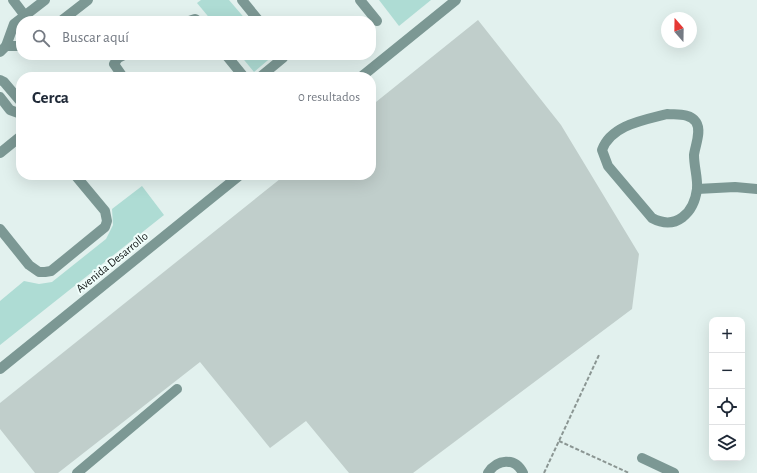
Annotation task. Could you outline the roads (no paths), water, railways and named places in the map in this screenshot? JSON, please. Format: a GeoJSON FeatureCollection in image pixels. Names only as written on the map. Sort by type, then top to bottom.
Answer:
{"type":"FeatureCollection","features":[{"type":"Feature","properties":{"kind":"street"},"geometry":{"type":"LineString","coordinates":[[12,0],[25,16]]}},
{"type":"Feature","properties":{"kind":"street"},"geometry":{"type":"LineString","coordinates":[[29,16],[44,0]]}},
{"type":"Feature","properties":{"kind":"street"},"geometry":{"type":"LineString","coordinates":[[67,16],[88,0]]}},
{"type":"Feature","properties":{"kind":"street"},"geometry":{"type":"LineString","coordinates":[[242,0],[255,16]]}},
{"type":"Feature","properties":{"kind":"street"},"geometry":{"type":"LineString","coordinates":[[360,0],[373,16]]}},
{"type":"Feature","properties":{"kind":"street"},"geometry":{"type":"LineString","coordinates":[[367,72],[456,0]]}},
{"type":"Feature","properties":{"kind":"street"},"geometry":{"type":"LineString","coordinates":[[3,49],[13,26],[16,24]]}},
{"type":"Feature","properties":{"kind":"street"},"geometry":{"type":"LineString","coordinates":[[3,49],[16,47]]}},
{"type":"Feature","properties":{"kind":"street"},"geometry":{"type":"LineString","coordinates":[[117,60],[114,64],[120,72]]}},
{"type":"Feature","properties":{"kind":"street"},"geometry":{"type":"LineString","coordinates":[[230,60],[240,72]]}},
{"type":"Feature","properties":{"kind":"street"},"geometry":{"type":"LineString","coordinates":[[266,72],[281,60]]}},
{"type":"Feature","properties":{"kind":"street"},"geometry":{"type":"LineString","coordinates":[[0,80],[4,82],[16,96]]}},
{"type":"Feature","properties":{"kind":"street"},"geometry":{"type":"LineString","coordinates":[[0,98],[10,110],[16,112]]}},
{"type":"Feature","properties":{"kind":"street"},"geometry":{"type":"LineString","coordinates":[[667,114],[686,116],[693,119],[697,124],[698,130],[694,156],[697,188],[694,202],[687,213],[678,221],[669,224],[660,223],[652,218],[608,166],[602,150],[605,143],[612,135],[636,122],[667,114]]}},
{"type":"Feature","properties":{"kind":"street"},"geometry":{"type":"LineString","coordinates":[[0,153],[16,140]]}},
{"type":"Feature","properties":{"kind":"street"},"geometry":{"type":"LineString","coordinates":[[0,229],[29,265],[39,272],[51,271],[105,227],[107,221],[105,211],[79,180]]}},
{"type":"Feature","properties":{"kind":"street","name":"Avenida Desarrollo"},"geometry":{"type":"LineString","coordinates":[[0,369],[234,180]]}},
{"type":"Feature","properties":{"kind":"street"},"geometry":{"type":"LineString","coordinates":[[697,188],[735,187],[757,189]]}},
{"type":"Feature","properties":{"kind":"street"},"geometry":{"type":"LineString","coordinates":[[77,473],[177,389]]}},
{"type":"Feature","properties":{"kind":"street"},"geometry":{"type":"LineString","coordinates":[[642,458],[674,473]]}},
{"type":"Feature","properties":{"kind":"street"},"geometry":{"type":"LineString","coordinates":[[488,473],[496,464],[508,461],[519,466],[523,473]]}}]}
